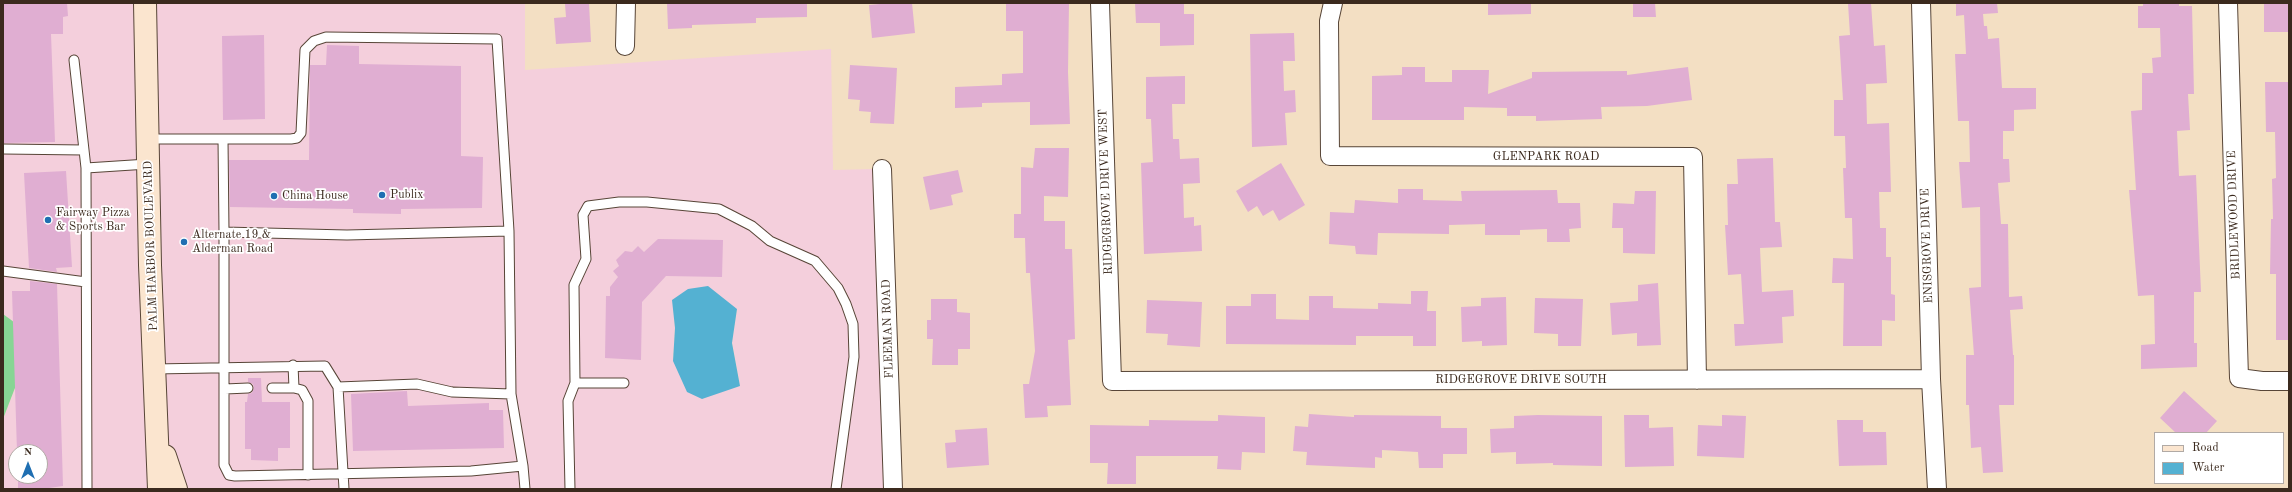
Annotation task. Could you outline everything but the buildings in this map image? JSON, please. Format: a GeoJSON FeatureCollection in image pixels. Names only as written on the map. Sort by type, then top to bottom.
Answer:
{"type":"FeatureCollection","features":[{"type":"Feature","properties":{"kind":"main road","name":"PALM HARBOR BOULEVARD"},"geometry":{"type":"LineString","coordinates":[[145,3],[148,164],[159,489]]}},
{"type":"Feature","properties":{"kind":"main road"},"geometry":{"type":"LineString","coordinates":[[157,431],[176,489]]}},
{"type":"Feature","properties":{"kind":"street"},"geometry":{"type":"LineString","coordinates":[[625,46],[626,3]]}},
{"type":"Feature","properties":{"kind":"street","name":"RIDGEGROVE DRIVE WEST"},"geometry":{"type":"LineString","coordinates":[[1100,3],[1112,381]]}},
{"type":"Feature","properties":{"kind":"street","name":"GLENPARK ROAD"},"geometry":{"type":"LineString","coordinates":[[1333,3],[1329,22],[1330,156],[1692,157],[1696,380]]}},
{"type":"Feature","properties":{"kind":"street","name":"ENISGROVE DRIVE"},"geometry":{"type":"LineString","coordinates":[[1921,3],[1931,379],[1937,489]]}},
{"type":"Feature","properties":{"kind":"street","name":"BRIDLEWOOD DRIVE"},"geometry":{"type":"LineString","coordinates":[[2228,3],[2239,378],[2262,381],[2289,381]]}},
{"type":"Feature","properties":{"kind":"street","name":"FLEEMAN ROAD"},"geometry":{"type":"LineString","coordinates":[[882,169],[893,489]]}},
{"type":"Feature","properties":{"kind":"street","name":"RIDGEGROVE DRIVE SOUTH"},"geometry":{"type":"LineString","coordinates":[[1112,381],[1931,379]]}},
{"type":"Feature","properties":{"kind":"lane"},"geometry":{"type":"LineString","coordinates":[[148,139],[297,138],[301,132],[305,50],[314,41],[326,37],[497,39],[509,231],[511,394],[524,466],[525,489]]}},
{"type":"Feature","properties":{"kind":"lane"},"geometry":{"type":"LineString","coordinates":[[74,60],[86,168],[87,489]]}},
{"type":"Feature","properties":{"kind":"lane"},"geometry":{"type":"LineString","coordinates":[[223,139],[225,367],[224,466],[229,475],[344,474],[471,470],[524,466]]}},
{"type":"Feature","properties":{"kind":"lane"},"geometry":{"type":"LineString","coordinates":[[3,149],[84,150]]}},
{"type":"Feature","properties":{"kind":"lane"},"geometry":{"type":"LineString","coordinates":[[86,168],[148,164]]}},
{"type":"Feature","properties":{"kind":"lane"},"geometry":{"type":"LineString","coordinates":[[570,489],[568,400],[575,383],[574,285],[586,259],[583,215],[588,206],[619,202],[647,202],[719,209],[752,226],[770,241],[815,261],[838,288],[846,304],[853,324],[854,356],[836,489]]}},
{"type":"Feature","properties":{"kind":"lane"},"geometry":{"type":"LineString","coordinates":[[224,232],[347,235],[509,231]]}},
{"type":"Feature","properties":{"kind":"lane"},"geometry":{"type":"LineString","coordinates":[[3,271],[86,282]]}},
{"type":"Feature","properties":{"kind":"lane"},"geometry":{"type":"LineString","coordinates":[[154,369],[293,365],[325,366],[338,387],[344,489]]}},
{"type":"Feature","properties":{"kind":"lane"},"geometry":{"type":"LineString","coordinates":[[293,365],[294,388]]}},
{"type":"Feature","properties":{"kind":"lane"},"geometry":{"type":"LineString","coordinates":[[575,383],[624,383]]}},
{"type":"Feature","properties":{"kind":"lane"},"geometry":{"type":"LineString","coordinates":[[338,387],[417,384],[452,392],[511,394]]}},
{"type":"Feature","properties":{"kind":"lane"},"geometry":{"type":"LineString","coordinates":[[225,389],[248,388]]}},
{"type":"Feature","properties":{"kind":"lane"},"geometry":{"type":"LineString","coordinates":[[272,388],[294,388],[302,390],[308,400],[308,475]]}},
{"type":"Feature","properties":{"kind":"shaded area"},"geometry":{"type":"Polygon","coordinates":[[[3,3],[136,3],[151,489],[3,489],[3,419],[18,380],[22,329],[3,314],[3,3]]]}},
{"type":"Feature","properties":{"kind":"shaded area"},"geometry":{"type":"Polygon","coordinates":[[[153,3],[525,3],[525,70],[831,49],[833,170],[874,169],[885,489],[167,489],[153,3]],[[673,300],[675,328],[673,361],[740,386],[732,342],[737,309],[673,300]]]}},
{"type":"Feature","properties":{"kind":"green space"},"geometry":{"type":"Polygon","coordinates":[[[3,314],[22,328],[18,380],[3,419],[3,314]]]}},
{"type":"Feature","properties":{"kind":"water"},"geometry":{"type":"Polygon","coordinates":[[[708,286],[737,309],[732,343],[740,386],[702,399],[687,392],[673,361],[675,328],[672,300],[688,289],[708,286]]]}},
{"type":"Feature","properties":{"kind":"place","name":"Publix"},"geometry":{"type":"Point","coordinates":[382,195]}},
{"type":"Feature","properties":{"kind":"place","name":"China House"},"geometry":{"type":"Point","coordinates":[274,196]}},
{"type":"Feature","properties":{"kind":"place","name":"Fairway Pizza & Sports Bar"},"geometry":{"type":"Point","coordinates":[48,220]}},
{"type":"Feature","properties":{"kind":"place","name":"Alternate 19 & Alderman Road"},"geometry":{"type":"Point","coordinates":[184,242]}}]}
